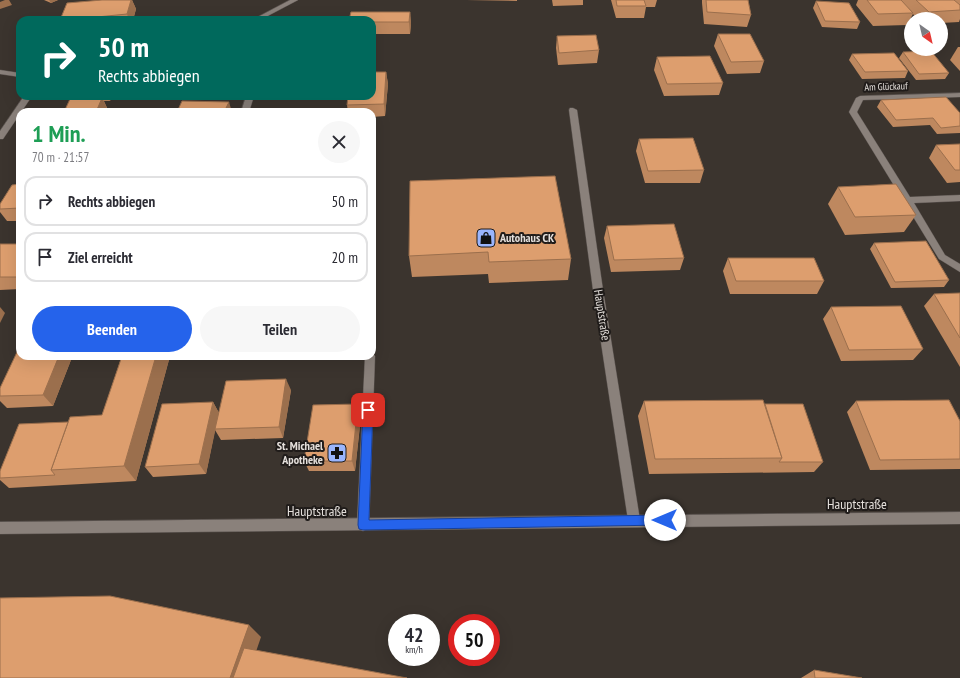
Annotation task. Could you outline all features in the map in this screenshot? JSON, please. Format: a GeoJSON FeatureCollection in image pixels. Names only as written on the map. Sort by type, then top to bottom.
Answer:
{"type":"FeatureCollection","features":[{"type":"Feature","properties":{"kind":"street"},"geometry":{"type":"LineString","coordinates":[[263,16],[295,0]]}},
{"type":"Feature","properties":{"kind":"street"},"geometry":{"type":"LineString","coordinates":[[0,72],[16,74]]}},
{"type":"Feature","properties":{"kind":"street","name":"Am Glückauf"},"geometry":{"type":"LineString","coordinates":[[960,96],[860,98],[853,112],[942,257],[960,269]]}},
{"type":"Feature","properties":{"kind":"street","name":"Hauptstraße"},"geometry":{"type":"LineString","coordinates":[[573,110],[634,520]]}},
{"type":"Feature","properties":{"kind":"street"},"geometry":{"type":"LineString","coordinates":[[0,137],[16,114]]}},
{"type":"Feature","properties":{"kind":"street"},"geometry":{"type":"LineString","coordinates":[[908,200],[960,198]]}},
{"type":"Feature","properties":{"kind":"street"},"geometry":{"type":"LineString","coordinates":[[363,525],[370,360]]}},
{"type":"Feature","properties":{"kind":"street","name":"Hauptstraße"},"geometry":{"type":"LineString","coordinates":[[0,528],[363,525],[634,520],[960,518]]}},
{"type":"Feature","properties":{"kind":"building"},"geometry":{"type":"Polygon","coordinates":[[[102,0],[131,0],[127,14],[107,16],[62,16],[67,3],[102,0]]]}},
{"type":"Feature","properties":{"kind":"building"},"geometry":{"type":"Polygon","coordinates":[[[616,0],[644,0],[646,6],[617,6],[616,0]]]}},
{"type":"Feature","properties":{"kind":"building"},"geometry":{"type":"Polygon","coordinates":[[[706,0],[748,0],[751,15],[707,12],[706,0]]]}},
{"type":"Feature","properties":{"kind":"building"},"geometry":{"type":"Polygon","coordinates":[[[867,0],[901,0],[912,12],[904,12],[904,13],[878,14],[867,0]]]}},
{"type":"Feature","properties":{"kind":"building"},"geometry":{"type":"Polygon","coordinates":[[[916,0],[954,0],[960,5],[960,10],[929,12],[916,0]]]}},
{"type":"Feature","properties":{"kind":"building"},"geometry":{"type":"Polygon","coordinates":[[[816,1],[849,3],[860,22],[825,21],[816,1]]]}},
{"type":"Feature","properties":{"kind":"building"},"geometry":{"type":"Polygon","coordinates":[[[351,12],[410,12],[409,22],[376,22],[376,16],[350,16],[351,12]]]}},
{"type":"Feature","properties":{"kind":"building"},"geometry":{"type":"Polygon","coordinates":[[[718,34],[750,34],[764,61],[731,62],[718,34]]]}},
{"type":"Feature","properties":{"kind":"building"},"geometry":{"type":"Polygon","coordinates":[[[596,35],[599,50],[559,53],[557,36],[596,35]]]}},
{"type":"Feature","properties":{"kind":"building"},"geometry":{"type":"Polygon","coordinates":[[[894,53],[908,71],[865,72],[852,54],[894,53]]]}},
{"type":"Feature","properties":{"kind":"building"},"geometry":{"type":"Polygon","coordinates":[[[710,56],[723,83],[667,84],[657,57],[710,56]]]}},
{"type":"Feature","properties":{"kind":"building"},"geometry":{"type":"Polygon","coordinates":[[[906,56],[935,56],[949,73],[919,74],[906,56]]]}},
{"type":"Feature","properties":{"kind":"building"},"geometry":{"type":"Polygon","coordinates":[[[376,72],[386,72],[384,104],[347,105],[348,100],[376,100],[376,72]]]}},
{"type":"Feature","properties":{"kind":"building"},"geometry":{"type":"Polygon","coordinates":[[[946,97],[960,113],[960,126],[941,128],[933,118],[896,120],[881,100],[946,97]]]}},
{"type":"Feature","properties":{"kind":"building"},"geometry":{"type":"Polygon","coordinates":[[[70,100],[101,100],[98,108],[66,108],[70,100]]]}},
{"type":"Feature","properties":{"kind":"building"},"geometry":{"type":"Polygon","coordinates":[[[182,101],[229,102],[226,108],[179,108],[182,101]]]}},
{"type":"Feature","properties":{"kind":"building"},"geometry":{"type":"Polygon","coordinates":[[[693,138],[704,170],[648,171],[639,139],[693,138]]]}},
{"type":"Feature","properties":{"kind":"building"},"geometry":{"type":"Polygon","coordinates":[[[960,144],[960,170],[955,170],[936,145],[960,144]]]}},
{"type":"Feature","properties":{"kind":"building","name":"Autohaus CK"},"geometry":{"type":"Polygon","coordinates":[[[555,176],[571,259],[489,262],[488,252],[409,256],[410,181],[555,176]]]}},
{"type":"Feature","properties":{"kind":"building"},"geometry":{"type":"Polygon","coordinates":[[[16,184],[16,208],[0,209],[0,204],[12,185],[16,184]]]}},
{"type":"Feature","properties":{"kind":"building"},"geometry":{"type":"Polygon","coordinates":[[[896,184],[916,215],[855,217],[838,187],[896,184]]]}},
{"type":"Feature","properties":{"kind":"building"},"geometry":{"type":"Polygon","coordinates":[[[674,224],[684,258],[614,260],[607,226],[674,224]]]}},
{"type":"Feature","properties":{"kind":"building"},"geometry":{"type":"Polygon","coordinates":[[[926,241],[949,280],[895,282],[874,243],[926,241]]]}},
{"type":"Feature","properties":{"kind":"building"},"geometry":{"type":"Polygon","coordinates":[[[0,244],[16,244],[16,277],[0,277],[0,244]]]}},
{"type":"Feature","properties":{"kind":"building"},"geometry":{"type":"Polygon","coordinates":[[[728,258],[814,258],[824,281],[736,281],[728,258]]]}},
{"type":"Feature","properties":{"kind":"building"},"geometry":{"type":"Polygon","coordinates":[[[960,293],[960,338],[934,294],[960,293]]]}},
{"type":"Feature","properties":{"kind":"building"},"geometry":{"type":"Polygon","coordinates":[[[901,306],[923,349],[849,350],[831,307],[901,306]]]}},
{"type":"Feature","properties":{"kind":"building"},"geometry":{"type":"Polygon","coordinates":[[[16,354],[16,360],[57,360],[43,395],[0,396],[0,388],[16,354]]]}},
{"type":"Feature","properties":{"kind":"building"},"geometry":{"type":"Polygon","coordinates":[[[121,360],[155,360],[124,466],[51,470],[70,417],[102,415],[121,360]]]}},
{"type":"Feature","properties":{"kind":"building"},"geometry":{"type":"Polygon","coordinates":[[[286,379],[279,427],[215,429],[226,381],[286,379]]]}},
{"type":"Feature","properties":{"kind":"building"},"geometry":{"type":"Polygon","coordinates":[[[763,400],[782,458],[655,459],[644,401],[763,400]]]}},
{"type":"Feature","properties":{"kind":"building"},"geometry":{"type":"Polygon","coordinates":[[[949,400],[960,421],[960,459],[880,460],[856,401],[949,400]]]}},
{"type":"Feature","properties":{"kind":"building"},"geometry":{"type":"Polygon","coordinates":[[[213,402],[199,464],[145,467],[162,404],[213,402]]]}},
{"type":"Feature","properties":{"kind":"building"},"geometry":{"type":"Polygon","coordinates":[[[358,404],[352,461],[304,461],[313,405],[358,404]]]}},
{"type":"Feature","properties":{"kind":"building"},"geometry":{"type":"Polygon","coordinates":[[[765,404],[803,404],[823,462],[779,462],[782,458],[765,404]]]}},
{"type":"Feature","properties":{"kind":"building"},"geometry":{"type":"Polygon","coordinates":[[[68,422],[51,470],[55,475],[0,478],[0,471],[19,424],[68,422]]]}},
{"type":"Feature","properties":{"kind":"building"},"geometry":{"type":"Polygon","coordinates":[[[110,596],[249,625],[230,678],[0,678],[0,598],[110,596]]]}},
{"type":"Feature","properties":{"kind":"building"},"geometry":{"type":"Polygon","coordinates":[[[244,648],[407,678],[233,678],[244,648]]]}},
{"type":"Feature","properties":{"kind":"building"},"geometry":{"type":"Polygon","coordinates":[[[814,670],[862,678],[815,678],[814,670]]]}},
{"type":"Feature","properties":{"kind":"place","name":"Autohaus CK"},"geometry":{"type":"Point","coordinates":[486,238]}},
{"type":"Feature","properties":{"kind":"place","name":"St. Michael Apotheke"},"geometry":{"type":"Point","coordinates":[337,453]}},
{"type":"Feature","properties":{"kind":"route"},"geometry":{"type":"LineString","coordinates":[[368,410],[363,525],[665,520]]}}]}
